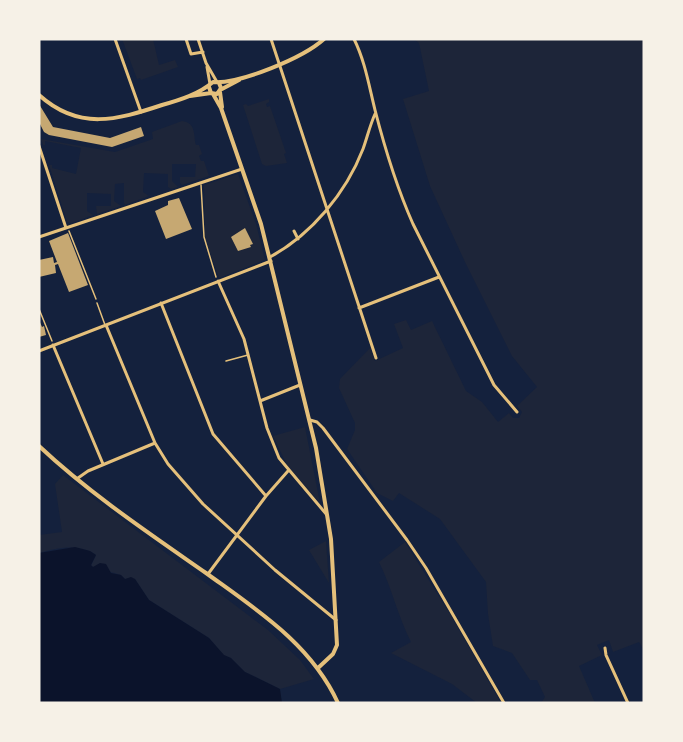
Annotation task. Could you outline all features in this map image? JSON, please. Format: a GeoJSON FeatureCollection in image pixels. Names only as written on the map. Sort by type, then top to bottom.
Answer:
{"type":"FeatureCollection","features":[{"type":"Feature","properties":{"kind":"street"},"geometry":{"type":"LineString","coordinates":[[115,39],[141,112]]}},
{"type":"Feature","properties":{"kind":"street"},"geometry":{"type":"LineString","coordinates":[[186,39],[191,54],[202,52]]}},
{"type":"Feature","properties":{"kind":"street"},"geometry":{"type":"LineString","coordinates":[[198,39],[206,63],[221,91],[222,108],[261,224],[309,419],[328,516],[337,648],[318,668]]}},
{"type":"Feature","properties":{"kind":"street"},"geometry":{"type":"LineString","coordinates":[[271,39],[376,358]]}},
{"type":"Feature","properties":{"kind":"street"},"geometry":{"type":"LineString","coordinates":[[39,95],[60,110],[84,118],[114,119],[189,96],[209,85],[241,78],[280,64],[302,54],[324,39]]}},
{"type":"Feature","properties":{"kind":"street"},"geometry":{"type":"LineString","coordinates":[[354,39],[364,66],[375,112],[402,200],[494,385],[517,412]]}},
{"type":"Feature","properties":{"kind":"street"},"geometry":{"type":"LineString","coordinates":[[206,63],[212,94],[222,108]]}},
{"type":"Feature","properties":{"kind":"street"},"geometry":{"type":"LineString","coordinates":[[189,96],[221,91],[241,78]]}},
{"type":"Feature","properties":{"kind":"street"},"geometry":{"type":"LineString","coordinates":[[39,351],[270,259],[298,239],[327,209],[349,178],[362,151],[375,112]]}},
{"type":"Feature","properties":{"kind":"street"},"geometry":{"type":"LineString","coordinates":[[39,146],[67,229]]}},
{"type":"Feature","properties":{"kind":"street"},"geometry":{"type":"LineString","coordinates":[[39,237],[242,169]]}},
{"type":"Feature","properties":{"kind":"street"},"geometry":{"type":"LineString","coordinates":[[294,231],[298,239]]}},
{"type":"Feature","properties":{"kind":"street"},"geometry":{"type":"LineString","coordinates":[[359,308],[439,276]]}},
{"type":"Feature","properties":{"kind":"street"},"geometry":{"type":"LineString","coordinates":[[218,281],[239,326],[249,355],[267,428],[279,458],[328,516]]}},
{"type":"Feature","properties":{"kind":"street"},"geometry":{"type":"LineString","coordinates":[[161,303],[213,434],[266,496]]}},
{"type":"Feature","properties":{"kind":"street"},"geometry":{"type":"LineString","coordinates":[[106,325],[155,443],[184,485],[278,573],[336,620]]}},
{"type":"Feature","properties":{"kind":"street"},"geometry":{"type":"LineString","coordinates":[[53,345],[103,464]]}},
{"type":"Feature","properties":{"kind":"street"},"geometry":{"type":"LineString","coordinates":[[260,401],[301,385]]}},
{"type":"Feature","properties":{"kind":"street"},"geometry":{"type":"LineString","coordinates":[[309,419],[324,428],[408,540],[504,703]]}},
{"type":"Feature","properties":{"kind":"street"},"geometry":{"type":"LineString","coordinates":[[78,478],[103,464],[155,443]]}},
{"type":"Feature","properties":{"kind":"street"},"geometry":{"type":"LineString","coordinates":[[39,446],[78,478],[282,630],[318,668],[338,703]]}},
{"type":"Feature","properties":{"kind":"street"},"geometry":{"type":"LineString","coordinates":[[208,574],[266,496],[288,471]]}},
{"type":"Feature","properties":{"kind":"street"},"geometry":{"type":"LineString","coordinates":[[604,648],[628,703]]}},
{"type":"Feature","properties":{"kind":"lane"},"geometry":{"type":"LineString","coordinates":[[97,303],[106,325]]}},
{"type":"Feature","properties":{"kind":"lane"},"geometry":{"type":"LineString","coordinates":[[226,361],[249,355]]}},
{"type":"Feature","properties":{"kind":"path"},"geometry":{"type":"LineString","coordinates":[[202,182],[204,237],[218,281]]}},
{"type":"Feature","properties":{"kind":"path"},"geometry":{"type":"LineString","coordinates":[[67,229],[97,303]]}},
{"type":"Feature","properties":{"kind":"path"},"geometry":{"type":"LineString","coordinates":[[39,309],[53,345]]}},
{"type":"Feature","properties":{"kind":"shaded area"},"geometry":{"type":"Polygon","coordinates":[[[122,39],[153,39],[159,65],[175,60],[178,67],[141,80],[137,79],[122,39]]]}},
{"type":"Feature","properties":{"kind":"shaded area"},"geometry":{"type":"Polygon","coordinates":[[[414,39],[644,39],[644,651],[639,642],[613,652],[609,640],[597,645],[602,655],[579,666],[595,703],[541,703],[545,697],[537,680],[530,680],[512,653],[493,646],[486,582],[440,519],[399,493],[393,501],[377,493],[347,449],[355,430],[355,423],[339,388],[340,379],[370,348],[375,361],[403,348],[394,324],[406,320],[411,330],[432,321],[466,391],[482,402],[498,422],[509,413],[513,418],[519,418],[522,412],[517,406],[537,387],[512,356],[430,186],[403,99],[429,91],[419,43],[414,39]]]}},
{"type":"Feature","properties":{"kind":"shaded area"},"geometry":{"type":"Polygon","coordinates":[[[269,99],[266,104],[267,107],[270,106],[286,153],[284,154],[287,163],[266,166],[262,164],[243,105],[248,106],[269,99]]]}},
{"type":"Feature","properties":{"kind":"shaded area"},"geometry":{"type":"Polygon","coordinates":[[[182,121],[190,124],[194,130],[196,145],[199,145],[202,154],[199,156],[201,161],[204,161],[209,176],[182,185],[180,177],[195,177],[196,164],[172,164],[172,181],[178,187],[171,189],[168,187],[168,174],[144,173],[143,192],[149,196],[125,205],[124,183],[115,184],[114,201],[121,206],[97,214],[96,206],[111,206],[111,194],[87,193],[87,211],[93,215],[72,223],[67,222],[49,165],[52,165],[52,168],[76,174],[81,148],[45,141],[43,145],[41,139],[115,152],[153,139],[152,132],[182,121]]]}},
{"type":"Feature","properties":{"kind":"shaded area"},"geometry":{"type":"Polygon","coordinates":[[[238,174],[256,224],[265,260],[219,278],[205,238],[204,185],[238,174]]]}},
{"type":"Feature","properties":{"kind":"shaded area"},"geometry":{"type":"Polygon","coordinates":[[[305,427],[320,503],[288,467],[273,436],[305,427]]]}},
{"type":"Feature","properties":{"kind":"shaded area"},"geometry":{"type":"Polygon","coordinates":[[[63,475],[268,630],[300,660],[314,679],[280,689],[245,672],[231,658],[224,656],[209,638],[149,600],[135,579],[125,579],[121,575],[91,566],[96,555],[90,551],[68,548],[39,553],[39,535],[62,532],[55,484],[63,475]]]}},
{"type":"Feature","properties":{"kind":"shaded area"},"geometry":{"type":"Polygon","coordinates":[[[326,541],[329,583],[309,550],[326,541]]]}},
{"type":"Feature","properties":{"kind":"shaded area"},"geometry":{"type":"Polygon","coordinates":[[[405,542],[501,703],[477,703],[452,684],[391,653],[411,642],[379,562],[405,542]]]}},
{"type":"Feature","properties":{"kind":"shaded area"},"geometry":{"type":"Polygon","coordinates":[[[75,547],[96,555],[91,565],[93,567],[100,563],[106,564],[111,573],[121,575],[125,579],[131,577],[135,579],[149,600],[209,638],[224,655],[231,658],[245,672],[280,689],[282,703],[39,703],[39,553],[75,547]]]}},
{"type":"Feature","properties":{"kind":"building"},"geometry":{"type":"Polygon","coordinates":[[[39,104],[53,127],[110,138],[141,127],[144,136],[112,147],[49,135],[44,132],[39,122],[39,104]]]}},
{"type":"Feature","properties":{"kind":"building"},"geometry":{"type":"Polygon","coordinates":[[[179,198],[192,229],[166,239],[155,211],[168,205],[168,201],[179,198]]]}},
{"type":"Feature","properties":{"kind":"building"},"geometry":{"type":"Polygon","coordinates":[[[245,228],[253,244],[250,245],[251,247],[238,251],[231,237],[245,228]]]}},
{"type":"Feature","properties":{"kind":"building"},"geometry":{"type":"Polygon","coordinates":[[[68,233],[88,285],[69,292],[58,264],[55,265],[56,273],[39,277],[39,260],[53,257],[54,263],[57,262],[49,241],[68,233]]]}},
{"type":"Feature","properties":{"kind":"building"},"geometry":{"type":"Polygon","coordinates":[[[39,320],[42,327],[44,326],[46,335],[39,337],[39,320]]]}}]}
